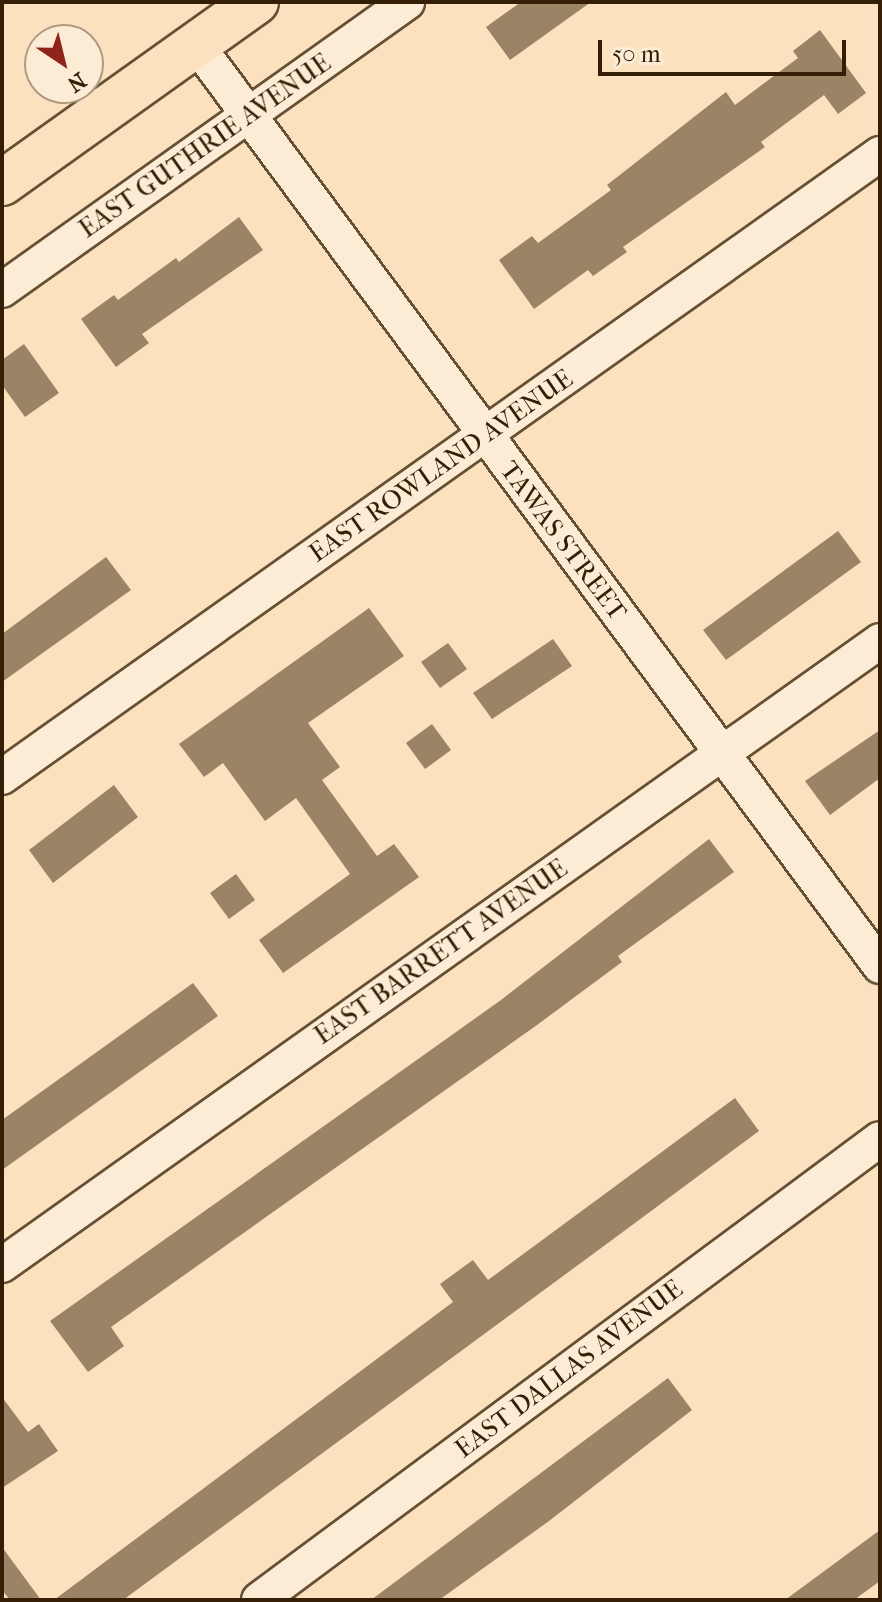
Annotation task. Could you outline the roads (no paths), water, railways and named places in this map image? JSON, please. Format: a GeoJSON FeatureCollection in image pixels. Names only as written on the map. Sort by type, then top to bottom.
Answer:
{"type":"FeatureCollection","features":[{"type":"Feature","properties":{"kind":"main road"},"geometry":{"type":"LineString","coordinates":[[2,183],[256,2]]}},
{"type":"Feature","properties":{"kind":"street","name":"EAST GUTHRIE AVENUE"},"geometry":{"type":"LineString","coordinates":[[2,290],[407,2]]}},
{"type":"Feature","properties":{"kind":"street","name":"TAWAS STREET"},"geometry":{"type":"LineString","coordinates":[[196,44],[880,966]]}},
{"type":"Feature","properties":{"kind":"street","name":"EAST ROWLAND AVENUE"},"geometry":{"type":"LineString","coordinates":[[2,777],[880,154]]}},
{"type":"Feature","properties":{"kind":"street","name":"EAST BARRETT AVENUE"},"geometry":{"type":"LineString","coordinates":[[2,1265],[880,641]]}},
{"type":"Feature","properties":{"kind":"street","name":"EAST DALLAS AVENUE"},"geometry":{"type":"LineString","coordinates":[[259,1600],[880,1139]]}}]}
